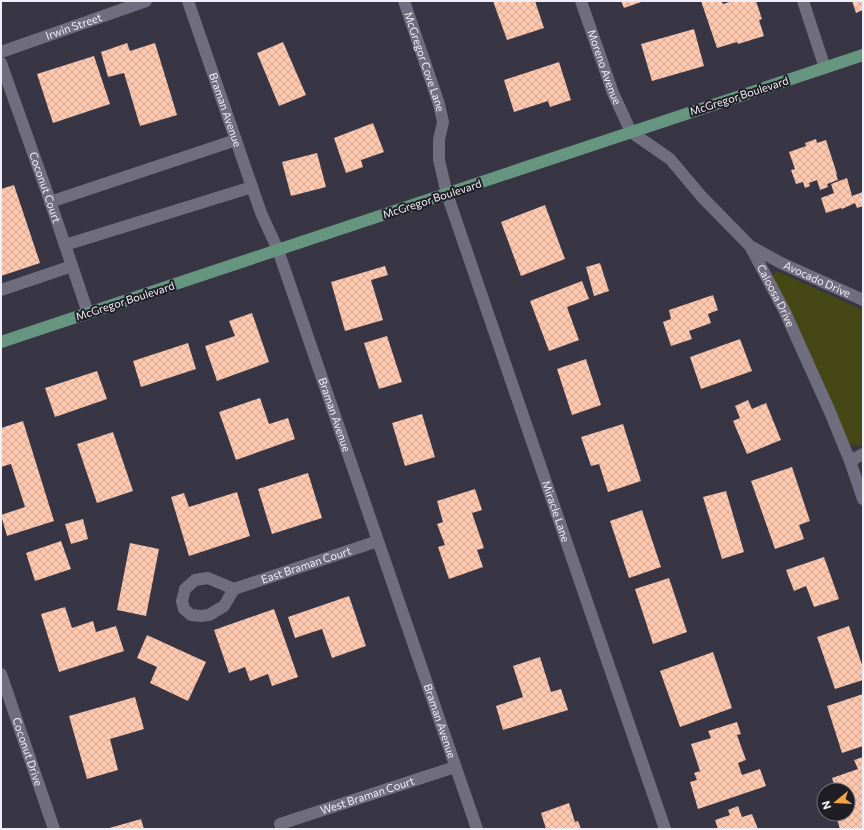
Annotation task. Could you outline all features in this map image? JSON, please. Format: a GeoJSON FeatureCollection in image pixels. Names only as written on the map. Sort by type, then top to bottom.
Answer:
{"type":"FeatureCollection","features":[{"type":"Feature","properties":{"kind":"main road","name":"McGregor Boulevard"},"geometry":{"type":"LineString","coordinates":[[1,342],[863,55]]}},
{"type":"Feature","properties":{"kind":"street","name":"Irwin Street"},"geometry":{"type":"LineString","coordinates":[[1,52],[146,1]]}},
{"type":"Feature","properties":{"kind":"street","name":"Braman Avenue"},"geometry":{"type":"LineString","coordinates":[[188,1],[261,213],[278,250],[477,829]]}},
{"type":"Feature","properties":{"kind":"street","name":"McGregor Cove Lane"},"geometry":{"type":"LineString","coordinates":[[404,1],[439,104],[443,122],[439,140],[439,160],[447,194]]}},
{"type":"Feature","properties":{"kind":"street","name":"Moreno Avenue"},"geometry":{"type":"LineString","coordinates":[[581,1],[613,94],[631,132]]}},
{"type":"Feature","properties":{"kind":"street"},"geometry":{"type":"LineString","coordinates":[[803,1],[825,68]]}},
{"type":"Feature","properties":{"kind":"street","name":"Coconut Court"},"geometry":{"type":"LineString","coordinates":[[1,63],[88,313]]}},
{"type":"Feature","properties":{"kind":"street","name":"Caloosa Drive"},"geometry":{"type":"LineString","coordinates":[[631,132],[670,159],[702,197],[750,246],[784,312],[830,412],[850,461],[863,499]]}},
{"type":"Feature","properties":{"kind":"street"},"geometry":{"type":"LineString","coordinates":[[50,202],[236,140]]}},
{"type":"Feature","properties":{"kind":"street"},"geometry":{"type":"LineString","coordinates":[[65,245],[252,187]]}},
{"type":"Feature","properties":{"kind":"street","name":"Miracle Lane"},"geometry":{"type":"LineString","coordinates":[[447,194],[665,829]]}},
{"type":"Feature","properties":{"kind":"street","name":"Avocado Drive"},"geometry":{"type":"LineString","coordinates":[[750,246],[788,266],[863,300]]}},
{"type":"Feature","properties":{"kind":"street"},"geometry":{"type":"LineString","coordinates":[[1,290],[72,266]]}},
{"type":"Feature","properties":{"kind":"street"},"geometry":{"type":"LineString","coordinates":[[850,461],[863,454]]}},
{"type":"Feature","properties":{"kind":"street","name":"East Braman Court"},"geometry":{"type":"LineString","coordinates":[[234,589],[378,541]]}},
{"type":"Feature","properties":{"kind":"street","name":"Coconut Drive"},"geometry":{"type":"LineString","coordinates":[[1,674],[54,829]]}},
{"type":"Feature","properties":{"kind":"street","name":"West Braman Court"},"geometry":{"type":"LineString","coordinates":[[280,824],[455,767]]}},
{"type":"Feature","properties":{"kind":"shaded area"},"geometry":{"type":"Polygon","coordinates":[[[777,271],[863,310],[863,445],[856,446],[847,443],[773,279],[774,274],[777,271]]]}},
{"type":"Feature","properties":{"kind":"building"},"geometry":{"type":"Polygon","coordinates":[[[493,1],[535,1],[544,28],[507,40],[493,1]]]}},
{"type":"Feature","properties":{"kind":"building"},"geometry":{"type":"Polygon","coordinates":[[[621,1],[644,1],[624,8],[621,1]]]}},
{"type":"Feature","properties":{"kind":"building"},"geometry":{"type":"Polygon","coordinates":[[[701,1],[721,1],[723,4],[733,1],[756,1],[762,19],[759,20],[764,36],[738,44],[737,42],[717,48],[701,1]]]}},
{"type":"Feature","properties":{"kind":"building"},"geometry":{"type":"Polygon","coordinates":[[[852,1],[863,1],[863,10],[856,13],[852,1]]]}},
{"type":"Feature","properties":{"kind":"building"},"geometry":{"type":"Polygon","coordinates":[[[694,29],[704,66],[652,81],[641,44],[694,29]]]}},
{"type":"Feature","properties":{"kind":"building"},"geometry":{"type":"Polygon","coordinates":[[[283,42],[306,95],[279,106],[257,53],[283,42]]]}},
{"type":"Feature","properties":{"kind":"building"},"geometry":{"type":"Polygon","coordinates":[[[127,43],[130,51],[155,43],[177,115],[140,126],[124,73],[108,77],[101,52],[127,43]]]}},
{"type":"Feature","properties":{"kind":"building"},"geometry":{"type":"Polygon","coordinates":[[[94,56],[110,104],[53,123],[37,74],[94,56]]]}},
{"type":"Feature","properties":{"kind":"building"},"geometry":{"type":"Polygon","coordinates":[[[559,62],[571,100],[550,107],[548,101],[514,112],[504,80],[559,62]]]}},
{"type":"Feature","properties":{"kind":"building"},"geometry":{"type":"Polygon","coordinates":[[[373,123],[384,152],[361,160],[363,167],[346,173],[334,138],[373,123]]]}},
{"type":"Feature","properties":{"kind":"building"},"geometry":{"type":"Polygon","coordinates":[[[816,139],[817,143],[826,140],[838,180],[827,184],[828,187],[820,190],[817,180],[809,183],[810,186],[805,188],[803,182],[796,184],[791,170],[795,169],[789,152],[806,146],[805,143],[816,139]]]}},
{"type":"Feature","properties":{"kind":"building"},"geometry":{"type":"Polygon","coordinates":[[[317,153],[326,187],[291,196],[282,162],[317,153]]]}},
{"type":"Feature","properties":{"kind":"building"},"geometry":{"type":"Polygon","coordinates":[[[847,178],[852,196],[863,192],[863,206],[857,208],[855,203],[842,209],[841,208],[826,213],[821,198],[834,193],[831,184],[847,178]]]}},
{"type":"Feature","properties":{"kind":"building"},"geometry":{"type":"Polygon","coordinates":[[[14,185],[40,263],[1,276],[1,189],[14,185]]]}},
{"type":"Feature","properties":{"kind":"building"},"geometry":{"type":"Polygon","coordinates":[[[545,205],[565,259],[521,276],[501,222],[545,205]]]}},
{"type":"Feature","properties":{"kind":"building"},"geometry":{"type":"Polygon","coordinates":[[[600,263],[609,291],[594,296],[586,267],[600,263]]]}},
{"type":"Feature","properties":{"kind":"building"},"geometry":{"type":"Polygon","coordinates":[[[385,266],[388,275],[371,280],[383,320],[345,331],[331,282],[385,266]]]}},
{"type":"Feature","properties":{"kind":"building"},"geometry":{"type":"Polygon","coordinates":[[[582,281],[589,299],[567,307],[579,340],[549,351],[530,301],[582,281]]]}},
{"type":"Feature","properties":{"kind":"building"},"geometry":{"type":"Polygon","coordinates":[[[713,295],[718,310],[708,314],[711,323],[689,331],[692,339],[671,346],[663,322],[671,319],[669,310],[713,295]]]}},
{"type":"Feature","properties":{"kind":"building"},"geometry":{"type":"Polygon","coordinates":[[[252,313],[269,362],[217,381],[205,346],[235,336],[229,321],[252,313]]]}},
{"type":"Feature","properties":{"kind":"building"},"geometry":{"type":"Polygon","coordinates":[[[387,336],[402,382],[379,389],[364,343],[387,336]]]}},
{"type":"Feature","properties":{"kind":"building"},"geometry":{"type":"Polygon","coordinates":[[[740,339],[752,371],[701,389],[690,357],[740,339]]]}},
{"type":"Feature","properties":{"kind":"building"},"geometry":{"type":"Polygon","coordinates":[[[188,343],[196,369],[141,387],[133,361],[188,343]]]}},
{"type":"Feature","properties":{"kind":"building"},"geometry":{"type":"Polygon","coordinates":[[[586,359],[601,405],[572,415],[557,369],[586,359]]]}},
{"type":"Feature","properties":{"kind":"building"},"geometry":{"type":"Polygon","coordinates":[[[97,371],[107,399],[55,417],[45,388],[97,371]]]}},
{"type":"Feature","properties":{"kind":"building"},"geometry":{"type":"Polygon","coordinates":[[[260,398],[269,424],[288,418],[295,439],[236,460],[219,412],[260,398]]]}},
{"type":"Feature","properties":{"kind":"building"},"geometry":{"type":"Polygon","coordinates":[[[748,400],[752,409],[766,403],[781,440],[747,454],[733,421],[740,418],[735,406],[748,400]]]}},
{"type":"Feature","properties":{"kind":"building"},"geometry":{"type":"Polygon","coordinates":[[[422,414],[435,457],[405,466],[392,423],[422,414]]]}},
{"type":"Feature","properties":{"kind":"building"},"geometry":{"type":"Polygon","coordinates":[[[23,421],[54,521],[7,536],[1,515],[25,507],[11,464],[1,467],[1,428],[23,421]]]}},
{"type":"Feature","properties":{"kind":"building"},"geometry":{"type":"Polygon","coordinates":[[[623,424],[641,481],[608,492],[599,464],[591,466],[581,437],[623,424]]]}},
{"type":"Feature","properties":{"kind":"building"},"geometry":{"type":"Polygon","coordinates":[[[113,432],[133,491],[97,503],[77,444],[113,432]]]}},
{"type":"Feature","properties":{"kind":"building"},"geometry":{"type":"Polygon","coordinates":[[[792,467],[810,521],[799,525],[804,539],[775,549],[751,481],[792,467]]]}},
{"type":"Feature","properties":{"kind":"building"},"geometry":{"type":"Polygon","coordinates":[[[308,473],[322,518],[272,534],[258,489],[308,473]]]}},
{"type":"Feature","properties":{"kind":"building"},"geometry":{"type":"Polygon","coordinates":[[[475,489],[482,510],[472,513],[484,548],[477,550],[483,567],[449,579],[438,547],[445,545],[437,524],[443,522],[437,501],[475,489]]]}},
{"type":"Feature","properties":{"kind":"building"},"geometry":{"type":"Polygon","coordinates":[[[726,491],[744,552],[722,559],[703,497],[726,491]]]}},
{"type":"Feature","properties":{"kind":"building"},"geometry":{"type":"Polygon","coordinates":[[[237,492],[250,536],[189,556],[171,497],[184,493],[189,507],[237,492]]]}},
{"type":"Feature","properties":{"kind":"building"},"geometry":{"type":"Polygon","coordinates":[[[642,510],[661,567],[629,578],[610,521],[642,510]]]}},
{"type":"Feature","properties":{"kind":"building"},"geometry":{"type":"Polygon","coordinates":[[[83,519],[88,539],[71,544],[65,524],[83,519]]]}},
{"type":"Feature","properties":{"kind":"building"},"geometry":{"type":"Polygon","coordinates":[[[61,541],[71,569],[35,581],[26,553],[61,541]]]}},
{"type":"Feature","properties":{"kind":"building"},"geometry":{"type":"Polygon","coordinates":[[[130,543],[159,549],[146,616],[117,610],[130,543]]]}},
{"type":"Feature","properties":{"kind":"building"},"geometry":{"type":"Polygon","coordinates":[[[824,557],[839,599],[814,607],[806,586],[794,591],[786,570],[824,557]]]}},
{"type":"Feature","properties":{"kind":"building"},"geometry":{"type":"Polygon","coordinates":[[[669,578],[687,632],[653,644],[635,589],[669,578]]]}},
{"type":"Feature","properties":{"kind":"building"},"geometry":{"type":"Polygon","coordinates":[[[349,596],[366,646],[332,658],[322,629],[295,638],[288,617],[349,596]]]}},
{"type":"Feature","properties":{"kind":"building"},"geometry":{"type":"Polygon","coordinates":[[[65,607],[72,628],[93,621],[96,632],[116,626],[124,651],[59,672],[41,614],[65,607]]]}},
{"type":"Feature","properties":{"kind":"building"},"geometry":{"type":"Polygon","coordinates":[[[274,609],[298,677],[272,686],[268,674],[250,681],[245,667],[229,673],[214,630],[274,609]]]}},
{"type":"Feature","properties":{"kind":"building"},"geometry":{"type":"Polygon","coordinates":[[[849,626],[863,668],[863,680],[835,689],[817,637],[849,626]]]}},
{"type":"Feature","properties":{"kind":"building"},"geometry":{"type":"Polygon","coordinates":[[[147,635],[206,662],[188,701],[150,683],[157,667],[137,658],[147,635]]]}},
{"type":"Feature","properties":{"kind":"building"},"geometry":{"type":"Polygon","coordinates":[[[713,652],[732,708],[680,727],[660,671],[713,652]]]}},
{"type":"Feature","properties":{"kind":"building"},"geometry":{"type":"Polygon","coordinates":[[[540,657],[551,692],[561,689],[568,710],[503,730],[496,706],[523,697],[513,666],[540,657]]]}},
{"type":"Feature","properties":{"kind":"building"},"geometry":{"type":"Polygon","coordinates":[[[863,694],[863,746],[842,753],[827,706],[863,694]]]}},
{"type":"Feature","properties":{"kind":"building"},"geometry":{"type":"Polygon","coordinates":[[[135,697],[144,729],[110,739],[118,770],[87,779],[69,716],[135,697]]]}},
{"type":"Feature","properties":{"kind":"building"},"geometry":{"type":"Polygon","coordinates":[[[737,722],[741,734],[737,735],[746,760],[738,763],[742,775],[760,769],[766,786],[698,809],[690,782],[697,780],[694,773],[700,771],[691,744],[711,738],[708,731],[737,722]]]}},
{"type":"Feature","properties":{"kind":"building"},"geometry":{"type":"Polygon","coordinates":[[[863,757],[863,829],[840,829],[838,822],[856,822],[856,782],[833,782],[832,778],[858,769],[854,760],[863,757]]]}},
{"type":"Feature","properties":{"kind":"building"},"geometry":{"type":"Polygon","coordinates":[[[569,803],[575,822],[578,821],[581,829],[546,829],[541,813],[569,803]]]}},
{"type":"Feature","properties":{"kind":"building"},"geometry":{"type":"Polygon","coordinates":[[[738,806],[742,817],[752,814],[758,829],[718,829],[715,820],[730,815],[728,810],[738,806]]]}},
{"type":"Feature","properties":{"kind":"building"},"geometry":{"type":"Polygon","coordinates":[[[141,819],[144,829],[106,829],[141,819]]]}}]}
